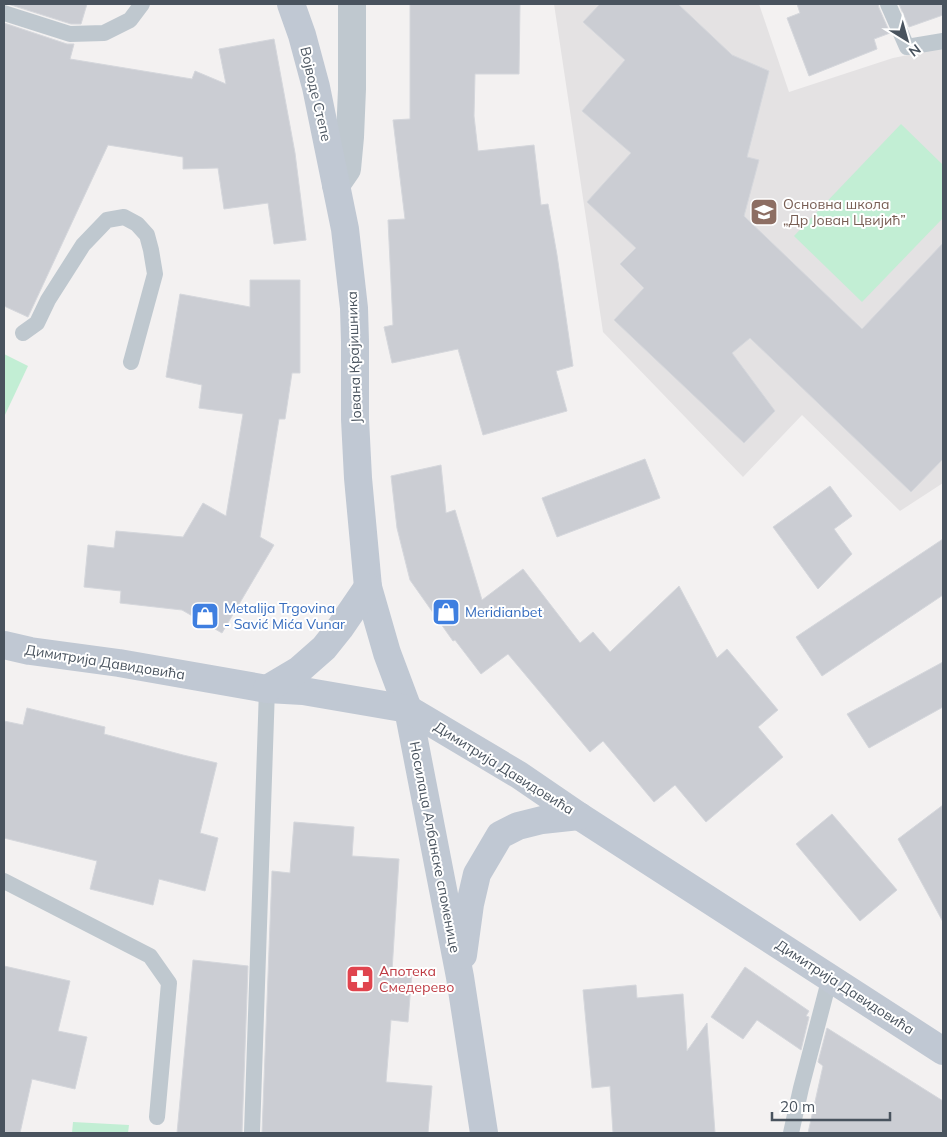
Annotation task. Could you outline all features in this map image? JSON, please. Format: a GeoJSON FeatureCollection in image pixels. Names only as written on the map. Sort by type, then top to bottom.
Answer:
{"type":"FeatureCollection","features":[{"type":"Feature","properties":{"kind":"main road","name":"Војводе Степе"},"geometry":{"type":"LineString","coordinates":[[291,4],[302,35],[316,87],[336,185]]}},
{"type":"Feature","properties":{"kind":"main road","name":"Јована Крајишника"},"geometry":{"type":"LineString","coordinates":[[336,185],[345,229],[354,308],[355,419],[358,478],[368,586],[387,653],[408,709]]}},
{"type":"Feature","properties":{"kind":"main road"},"geometry":{"type":"LineString","coordinates":[[267,689],[299,670],[324,648],[368,586]]}},
{"type":"Feature","properties":{"kind":"main road","name":"Димитрија Давидовића"},"geometry":{"type":"LineString","coordinates":[[4,645],[30,651],[267,689],[303,691],[408,709],[519,775],[579,816],[943,1051]]}},
{"type":"Feature","properties":{"kind":"main road","name":"Носилаца Албанске споменице"},"geometry":{"type":"LineString","coordinates":[[408,709],[460,977],[484,1133]]}},
{"type":"Feature","properties":{"kind":"main road"},"geometry":{"type":"LineString","coordinates":[[460,977],[470,904],[477,874],[500,835],[518,826],[542,820],[579,816]]}},
{"type":"Feature","properties":{"kind":"street"},"geometry":{"type":"LineString","coordinates":[[336,185],[347,169],[350,137],[352,4]]}},
{"type":"Feature","properties":{"kind":"lane"},"geometry":{"type":"LineString","coordinates":[[4,13],[70,34],[104,34],[130,20],[142,4]]}},
{"type":"Feature","properties":{"kind":"lane"},"geometry":{"type":"LineString","coordinates":[[888,4],[907,47],[943,41]]}},
{"type":"Feature","properties":{"kind":"lane"},"geometry":{"type":"LineString","coordinates":[[22,333],[38,323],[48,300],[83,245],[107,220],[124,217],[137,224],[146,235],[155,274],[131,362]]}},
{"type":"Feature","properties":{"kind":"lane"},"geometry":{"type":"LineString","coordinates":[[252,1133],[267,689]]}},
{"type":"Feature","properties":{"kind":"lane"},"geometry":{"type":"LineString","coordinates":[[4,881],[150,956],[169,983],[157,1117]]}},
{"type":"Feature","properties":{"kind":"lane"},"geometry":{"type":"LineString","coordinates":[[791,1133],[830,977]]}},
{"type":"Feature","properties":{"kind":"shaded area","name":"Основна школа „Др Јован Цвијић”"},"geometry":{"type":"Polygon","coordinates":[[[554,4],[759,4],[789,92],[893,58],[943,48],[943,483],[900,511],[802,415],[743,477],[603,332],[554,4]]]}},
{"type":"Feature","properties":{"kind":"green space"},"geometry":{"type":"Polygon","coordinates":[[[901,124],[943,165],[943,218],[862,302],[794,236],[901,124]]]}},
{"type":"Feature","properties":{"kind":"green space"},"geometry":{"type":"Polygon","coordinates":[[[4,354],[28,366],[4,417],[4,354]]]}},
{"type":"Feature","properties":{"kind":"green space"},"geometry":{"type":"Polygon","coordinates":[[[73,1122],[129,1125],[128,1133],[72,1133],[73,1122]]]}},
{"type":"Feature","properties":{"kind":"building"},"geometry":{"type":"Polygon","coordinates":[[[8,4],[87,4],[81,24],[71,24],[8,4]]]}},
{"type":"Feature","properties":{"kind":"building"},"geometry":{"type":"Polygon","coordinates":[[[410,4],[520,4],[519,74],[475,74],[474,116],[478,151],[534,145],[541,205],[548,204],[557,255],[573,366],[556,371],[567,411],[483,435],[458,349],[392,363],[384,327],[393,325],[388,220],[405,219],[393,120],[410,119],[410,4]]]}},
{"type":"Feature","properties":{"kind":"building"},"geometry":{"type":"Polygon","coordinates":[[[600,4],[678,4],[732,55],[769,71],[747,157],[759,160],[744,216],[862,329],[943,243],[943,459],[911,492],[750,338],[732,353],[775,411],[744,443],[614,320],[644,288],[620,264],[636,248],[587,202],[631,153],[582,111],[625,60],[583,22],[600,4]]]}},
{"type":"Feature","properties":{"kind":"building"},"geometry":{"type":"Polygon","coordinates":[[[797,4],[878,4],[890,33],[874,39],[877,49],[809,76],[787,18],[800,13],[797,4]]]}},
{"type":"Feature","properties":{"kind":"building"},"geometry":{"type":"Polygon","coordinates":[[[899,4],[943,4],[943,15],[909,27],[899,4]]]}},
{"type":"Feature","properties":{"kind":"building"},"geometry":{"type":"Polygon","coordinates":[[[4,23],[67,44],[74,44],[70,59],[192,79],[195,71],[226,84],[219,49],[274,39],[295,153],[306,240],[274,244],[268,203],[224,209],[218,168],[183,169],[183,157],[108,145],[28,317],[4,306],[4,23]]]}},
{"type":"Feature","properties":{"kind":"building"},"geometry":{"type":"Polygon","coordinates":[[[250,280],[300,280],[300,373],[292,373],[285,419],[279,419],[260,537],[274,545],[222,633],[182,610],[120,603],[121,591],[84,587],[88,545],[114,548],[116,531],[183,537],[203,503],[226,516],[243,414],[199,408],[202,385],[166,377],[180,294],[250,307],[250,280]]]}},
{"type":"Feature","properties":{"kind":"building"},"geometry":{"type":"Polygon","coordinates":[[[645,459],[660,498],[557,537],[542,498],[645,459]]]}},
{"type":"Feature","properties":{"kind":"building"},"geometry":{"type":"Polygon","coordinates":[[[441,465],[446,513],[455,510],[482,600],[523,569],[580,643],[593,632],[610,652],[679,586],[717,658],[727,649],[778,710],[758,727],[783,757],[706,822],[675,785],[654,802],[603,741],[590,752],[508,654],[481,674],[455,640],[453,641],[410,580],[397,528],[391,476],[441,465]]]}},
{"type":"Feature","properties":{"kind":"building"},"geometry":{"type":"Polygon","coordinates":[[[830,486],[852,516],[834,529],[852,554],[818,589],[773,527],[830,486]]]}},
{"type":"Feature","properties":{"kind":"building"},"geometry":{"type":"Polygon","coordinates":[[[943,539],[943,595],[822,676],[796,637],[943,539]]]}},
{"type":"Feature","properties":{"kind":"building"},"geometry":{"type":"Polygon","coordinates":[[[943,662],[943,707],[869,748],[847,714],[943,662]]]}},
{"type":"Feature","properties":{"kind":"building"},"geometry":{"type":"Polygon","coordinates":[[[27,708],[105,727],[104,734],[217,763],[200,833],[218,838],[205,891],[159,879],[153,905],[90,889],[97,861],[4,838],[4,721],[23,725],[27,708]]]}},
{"type":"Feature","properties":{"kind":"building"},"geometry":{"type":"Polygon","coordinates":[[[943,805],[943,922],[898,839],[943,805]]]}},
{"type":"Feature","properties":{"kind":"building"},"geometry":{"type":"Polygon","coordinates":[[[832,814],[897,890],[860,921],[796,844],[832,814]]]}},
{"type":"Feature","properties":{"kind":"building","name":"Апотека Смедерево"},"geometry":{"type":"Polygon","coordinates":[[[294,822],[354,827],[352,856],[399,859],[392,971],[412,972],[408,1022],[391,1020],[386,1082],[432,1086],[428,1133],[262,1133],[272,871],[290,873],[294,822]]]}},
{"type":"Feature","properties":{"kind":"building"},"geometry":{"type":"Polygon","coordinates":[[[193,960],[248,966],[242,1133],[177,1133],[193,960]]]}},
{"type":"Feature","properties":{"kind":"building"},"geometry":{"type":"Polygon","coordinates":[[[4,966],[70,981],[58,1031],[87,1037],[75,1089],[32,1079],[20,1133],[4,1133],[4,966]]]}},
{"type":"Feature","properties":{"kind":"building"},"geometry":{"type":"Polygon","coordinates":[[[745,967],[809,1011],[806,1016],[809,1017],[801,1050],[757,1020],[743,1039],[711,1017],[745,967]]]}},
{"type":"Feature","properties":{"kind":"building"},"geometry":{"type":"Polygon","coordinates":[[[636,985],[637,998],[683,994],[687,1051],[707,1023],[715,1133],[613,1133],[610,1086],[592,1088],[583,990],[636,985]]]}},
{"type":"Feature","properties":{"kind":"building"},"geometry":{"type":"Polygon","coordinates":[[[827,1028],[943,1101],[943,1133],[808,1133],[823,1066],[818,1062],[827,1028]]]}},
{"type":"Feature","properties":{"kind":"place","name":"Основна школа „Др Јован Цвијић”"},"geometry":{"type":"Point","coordinates":[764,212]}},
{"type":"Feature","properties":{"kind":"place","name":"Meridianbet"},"geometry":{"type":"Point","coordinates":[446,612]}},
{"type":"Feature","properties":{"kind":"place","name":"Metalija Trgovina - Savić Mića Vunar"},"geometry":{"type":"Point","coordinates":[205,616]}},
{"type":"Feature","properties":{"kind":"place","name":"Апотека Смедерево"},"geometry":{"type":"Point","coordinates":[360,979]}}]}
